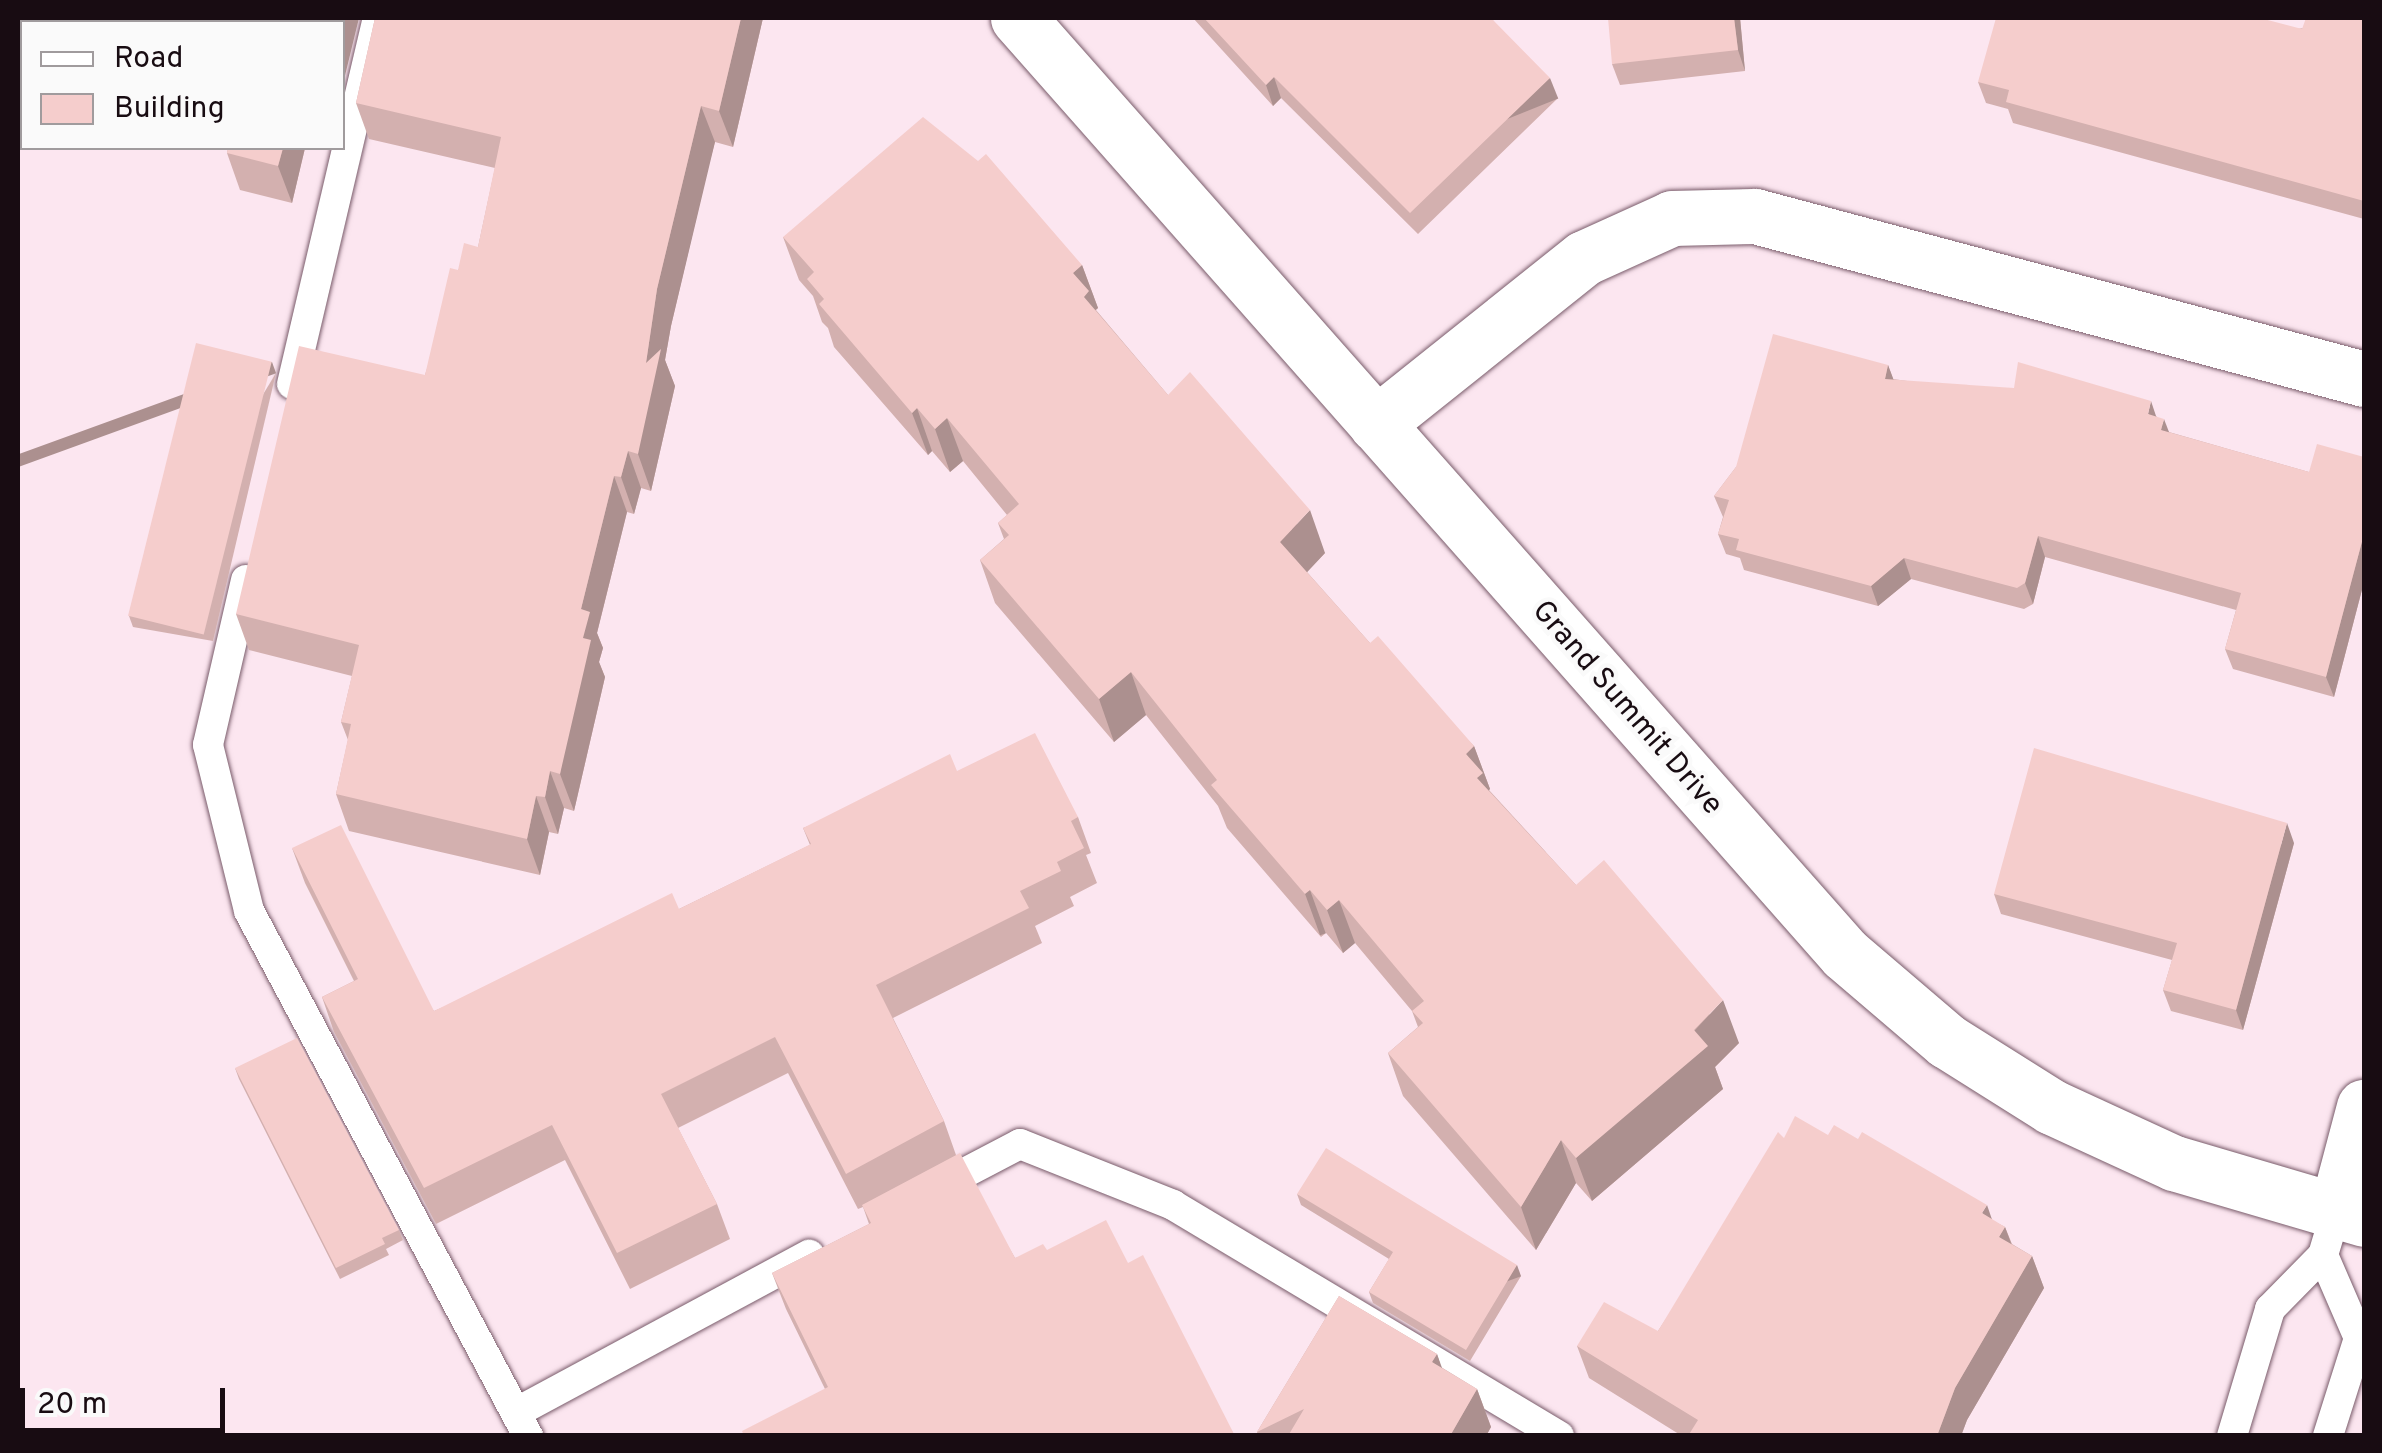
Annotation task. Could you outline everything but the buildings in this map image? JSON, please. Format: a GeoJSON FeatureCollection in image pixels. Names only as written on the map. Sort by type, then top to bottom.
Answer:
{"type":"FeatureCollection","features":[{"type":"Feature","properties":{"kind":"street","name":"Grand Summit Drive"},"geometry":{"type":"LineString","coordinates":[[1018,18],[1845,954],[1947,1041],[2052,1108],[2174,1163],[2341,1229]]}},
{"type":"Feature","properties":{"kind":"street"},"geometry":{"type":"LineString","coordinates":[[1376,424],[1584,258],[1672,218],[1756,216],[2364,379]]}},
{"type":"Feature","properties":{"kind":"street"},"geometry":{"type":"LineString","coordinates":[[2341,1229],[2364,1107]]}},
{"type":"Feature","properties":{"kind":"lane"},"geometry":{"type":"LineString","coordinates":[[283,422],[378,18]]}},
{"type":"Feature","properties":{"kind":"lane"},"geometry":{"type":"LineString","coordinates":[[252,555],[208,744],[249,912],[523,1424],[829,1245]]}},
{"type":"Feature","properties":{"kind":"lane"},"geometry":{"type":"LineString","coordinates":[[898,1208],[1020,1144],[1173,1205],[1558,1436]]}},
{"type":"Feature","properties":{"kind":"lane"},"geometry":{"type":"LineString","coordinates":[[2232,1436],[2270,1309],[2341,1229]]}},
{"type":"Feature","properties":{"kind":"lane"},"geometry":{"type":"LineString","coordinates":[[2328,1436],[2360,1338],[2341,1229]]}}]}
